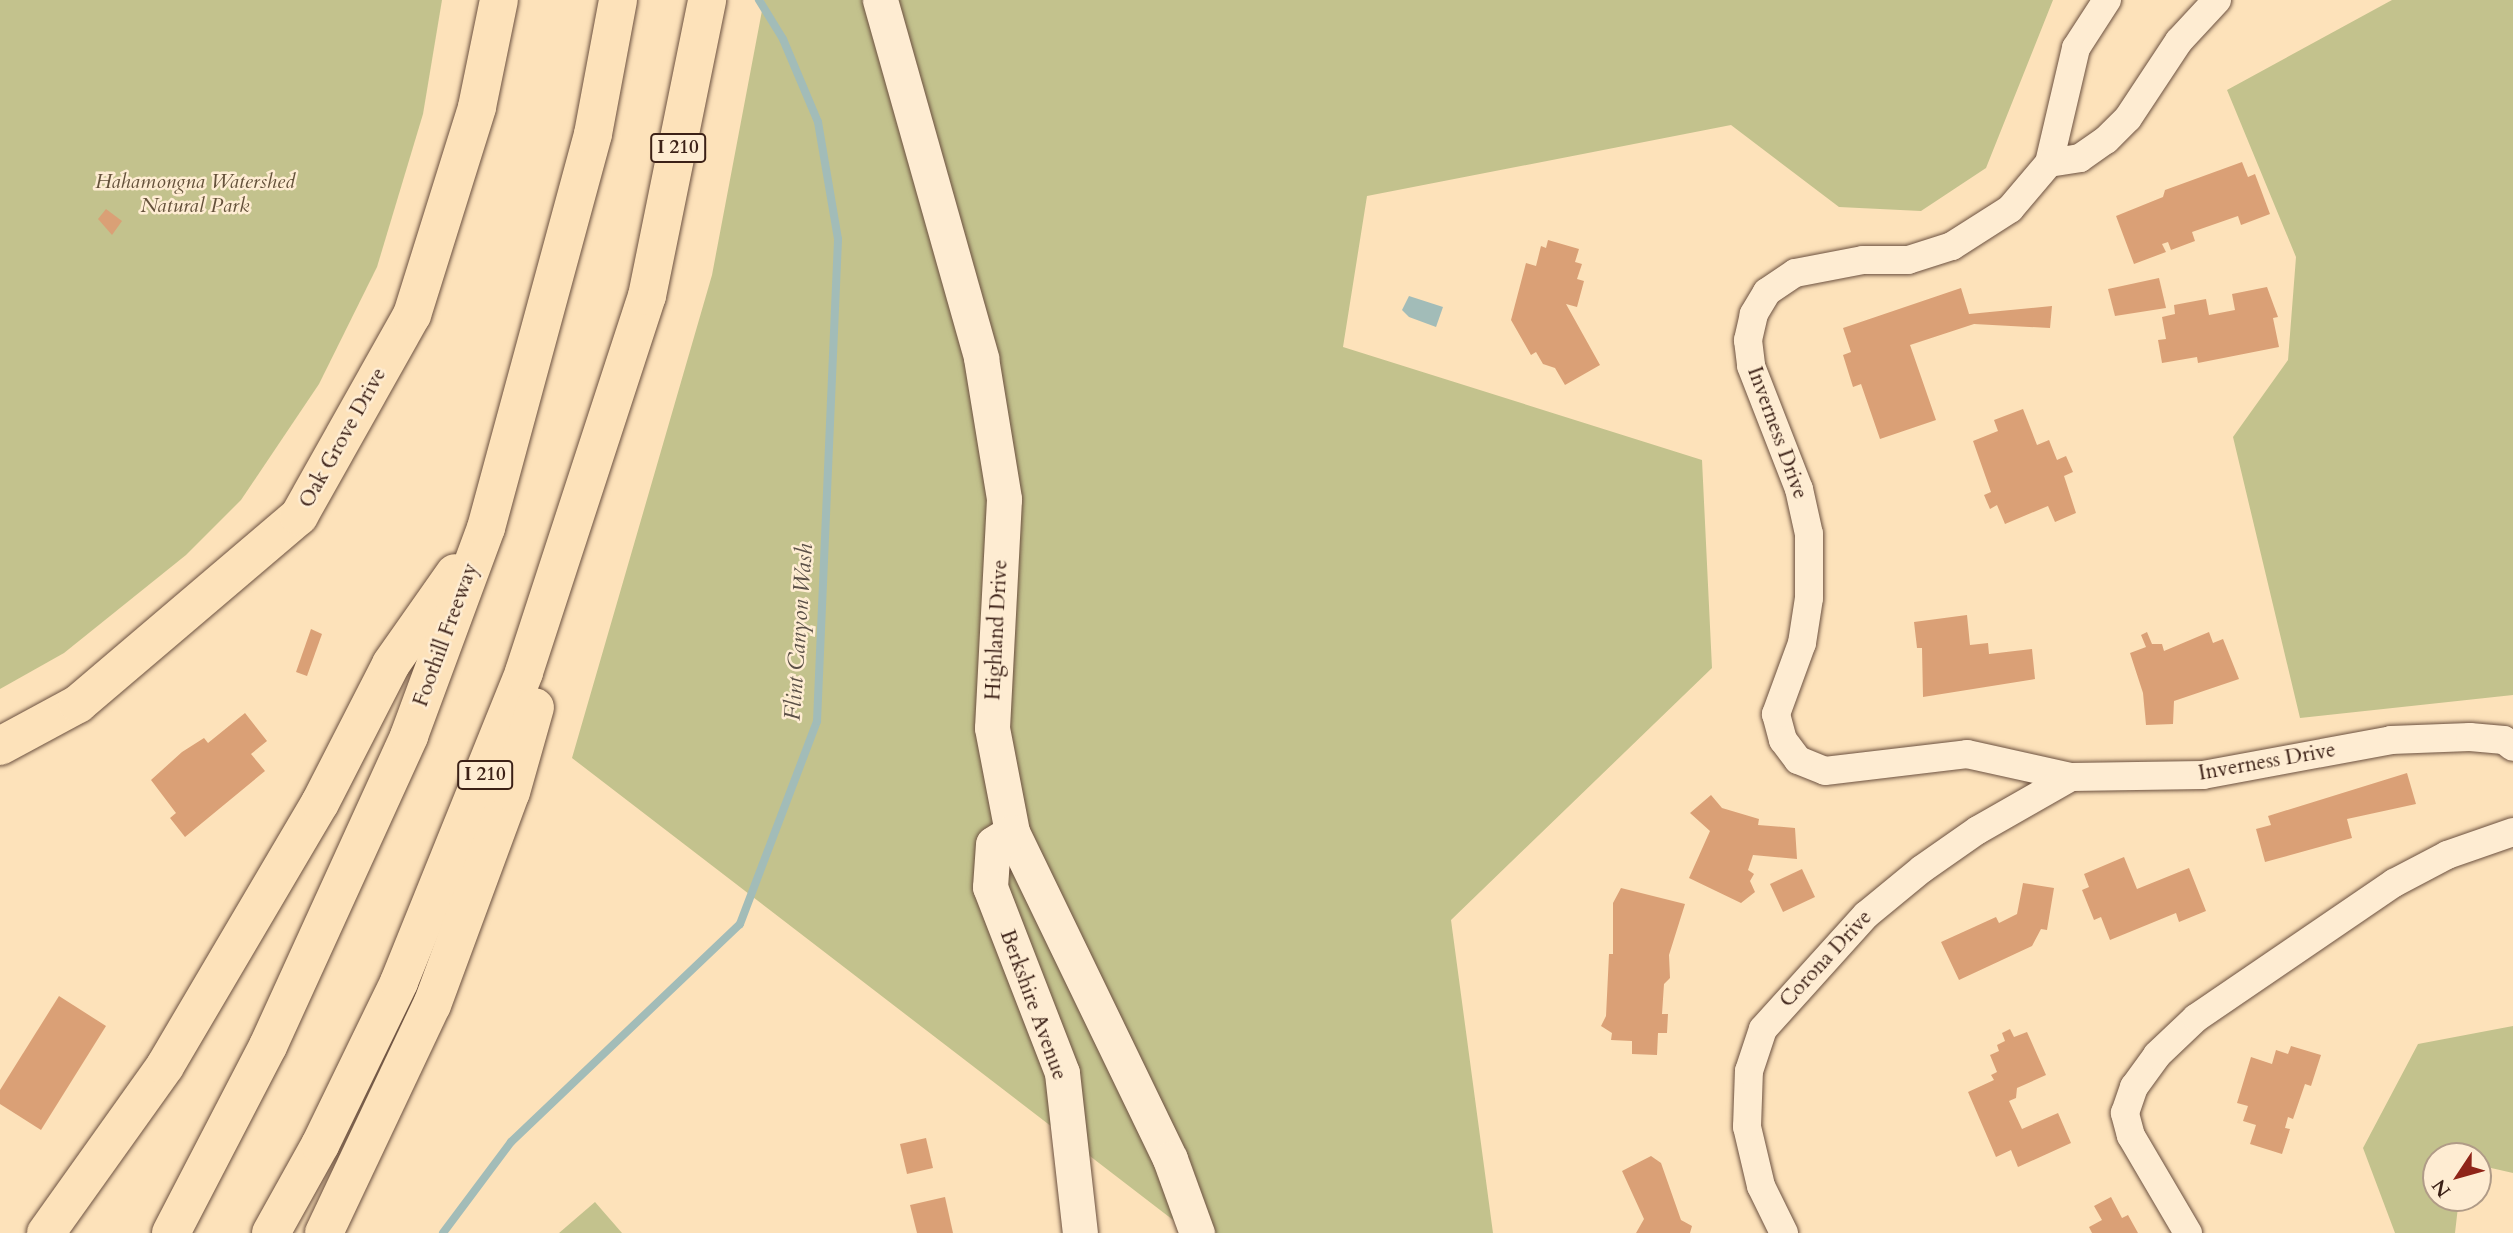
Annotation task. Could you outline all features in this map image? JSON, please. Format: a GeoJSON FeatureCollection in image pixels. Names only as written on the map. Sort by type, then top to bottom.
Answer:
{"type":"FeatureCollection","features":[{"type":"Feature","properties":{"kind":"main road","name":"Oak Grove Drive"},"geometry":{"type":"LineString","coordinates":[[0,746],[78,704],[299,516],[412,315],[477,107],[499,0]]}},
{"type":"Feature","properties":{"kind":"main road","name":"Foothill Freeway"},"geometry":{"type":"LineString","coordinates":[[171,1233],[268,1046],[409,736],[486,528],[593,134],[618,0]]}},
{"type":"Feature","properties":{"kind":"main road","name":"I 210"},"geometry":{"type":"LineString","coordinates":[[271,1233],[320,1145],[399,982],[460,840],[579,516],[647,296],[707,0]]}},
{"type":"Feature","properties":{"kind":"main road"},"geometry":{"type":"LineString","coordinates":[[324,1233],[432,1005],[511,792],[587,533],[647,296]]}},
{"type":"Feature","properties":{"kind":"main road"},"geometry":{"type":"LineString","coordinates":[[46,1233],[165,1066],[320,803],[391,664],[486,528]]}},
{"type":"Feature","properties":{"kind":"street","name":"Highland Drive"},"geometry":{"type":"LineString","coordinates":[[880,0],[981,358],[1004,499],[992,728],[1013,832],[1170,1159],[1197,1233]]}},
{"type":"Feature","properties":{"kind":"street","name":"Inverness Drive"},"geometry":{"type":"LineString","coordinates":[[2107,0],[2076,48],[2049,163],[2010,209],[1952,246],[1908,260],[1863,260],[1795,273],[1767,292],[1754,314],[1748,340],[1751,366],[1799,488],[1809,534],[1809,598],[1802,643],[1776,714],[1791,750],[1798,760],[1825,771],[1967,754],[2071,777],[2203,775],[2391,740],[2470,737],[2504,740],[2513,747]]}},
{"type":"Feature","properties":{"kind":"street"},"geometry":{"type":"LineString","coordinates":[[2049,163],[2080,158],[2106,140],[2128,118],[2179,41],[2217,0]]}},
{"type":"Feature","properties":{"kind":"street","name":"Corona Drive"},"geometry":{"type":"LineString","coordinates":[[1784,1233],[1761,1186],[1747,1127],[1749,1071],[1763,1029],[1866,915],[1903,884],[1978,830],[2071,777]]}},
{"type":"Feature","properties":{"kind":"street","name":"Berkshire Avenue"},"geometry":{"type":"LineString","coordinates":[[1013,832],[993,844],[990,887],[1062,1073],[1080,1233]]}},
{"type":"Feature","properties":{"kind":"street"},"geometry":{"type":"LineString","coordinates":[[2188,1233],[2131,1136],[2125,1113],[2134,1087],[2157,1055],[2233,991],[2297,953],[2393,883],[2447,855],[2513,832]]}},
{"type":"Feature","properties":{"kind":"green space","name":"Hahamongna Watershed Natural Park"},"geometry":{"type":"Polygon","coordinates":[[[0,0],[442,0],[423,114],[377,267],[319,384],[241,500],[186,555],[64,653],[0,689],[0,0]]]}},
{"type":"Feature","properties":{"kind":"green space"},"geometry":{"type":"Polygon","coordinates":[[[764,0],[2053,0],[1986,168],[1921,211],[1839,207],[1731,125],[1367,196],[1343,347],[1702,460],[1712,668],[1451,920],[1493,1233],[1190,1233],[572,758],[712,275],[764,0]]]}},
{"type":"Feature","properties":{"kind":"green space"},"geometry":{"type":"Polygon","coordinates":[[[2392,0],[2513,0],[2513,695],[2300,718],[2233,437],[2288,360],[2296,257],[2227,90],[2392,0]]]}},
{"type":"Feature","properties":{"kind":"green space"},"geometry":{"type":"Polygon","coordinates":[[[2513,1026],[2513,1173],[2492,1168],[2492,1142],[2422,1142],[2422,1212],[2457,1212],[2455,1233],[2395,1233],[2363,1148],[2418,1044],[2513,1026]]]}},
{"type":"Feature","properties":{"kind":"green space"},"geometry":{"type":"Polygon","coordinates":[[[595,1202],[622,1233],[559,1233],[595,1202]]]}},
{"type":"Feature","properties":{"kind":"water"},"geometry":{"type":"Polygon","coordinates":[[[1409,296],[1443,307],[1436,327],[1409,317],[1402,310],[1409,296]]]}},
{"type":"Feature","properties":{"kind":"building"},"geometry":{"type":"Polygon","coordinates":[[[2242,162],[2248,177],[2255,174],[2270,214],[2241,225],[2238,216],[2192,232],[2195,241],[2171,250],[2168,242],[2162,244],[2166,252],[2134,264],[2116,216],[2163,197],[2165,190],[2242,162]]]}},
{"type":"Feature","properties":{"kind":"building"},"geometry":{"type":"Polygon","coordinates":[[[106,209],[122,221],[112,235],[98,219],[106,209]]]}},
{"type":"Feature","properties":{"kind":"building"},"geometry":{"type":"Polygon","coordinates":[[[1548,240],[1579,249],[1575,262],[1582,264],[1577,279],[1584,281],[1577,307],[1566,304],[1600,365],[1565,385],[1555,368],[1543,364],[1536,352],[1531,355],[1511,320],[1526,263],[1536,266],[1541,246],[1546,248],[1548,240]]]}},
{"type":"Feature","properties":{"kind":"building"},"geometry":{"type":"Polygon","coordinates":[[[2159,278],[2166,308],[2115,316],[2108,289],[2159,278]]]}},
{"type":"Feature","properties":{"kind":"building"},"geometry":{"type":"Polygon","coordinates":[[[2267,287],[2278,317],[2273,318],[2279,347],[2198,363],[2197,357],[2162,363],[2158,340],[2166,339],[2162,317],[2175,314],[2174,305],[2206,299],[2209,315],[2235,310],[2232,294],[2267,287]]]}},
{"type":"Feature","properties":{"kind":"building"},"geometry":{"type":"Polygon","coordinates":[[[1961,288],[1969,314],[2052,306],[2050,328],[1974,324],[1910,345],[1936,420],[1880,439],[1861,384],[1853,387],[1843,355],[1851,352],[1843,328],[1961,288]]]}},
{"type":"Feature","properties":{"kind":"building"},"geometry":{"type":"Polygon","coordinates":[[[2023,409],[2037,445],[2049,440],[2057,460],[2066,456],[2073,472],[2064,476],[2076,513],[2055,522],[2048,506],[2005,524],[1997,505],[1990,509],[1984,495],[1991,492],[1973,441],[1998,431],[1994,420],[2023,409]]]}},
{"type":"Feature","properties":{"kind":"building"},"geometry":{"type":"Polygon","coordinates":[[[1967,615],[1970,645],[1988,643],[1989,654],[2032,649],[2035,679],[1923,697],[1922,648],[1917,648],[1914,622],[1967,615]]]}},
{"type":"Feature","properties":{"kind":"building"},"geometry":{"type":"Polygon","coordinates":[[[311,629],[322,634],[307,676],[296,672],[311,629]]]}},
{"type":"Feature","properties":{"kind":"building"},"geometry":{"type":"Polygon","coordinates":[[[2147,632],[2152,644],[2162,644],[2164,651],[2209,632],[2213,643],[2223,639],[2239,679],[2174,701],[2173,724],[2146,725],[2143,693],[2130,653],[2146,647],[2141,635],[2147,632]]]}},
{"type":"Feature","properties":{"kind":"building"},"geometry":{"type":"Polygon","coordinates":[[[245,713],[267,741],[251,754],[265,771],[185,837],[170,818],[176,813],[151,780],[182,752],[204,738],[208,743],[245,713]]]}},
{"type":"Feature","properties":{"kind":"building"},"geometry":{"type":"Polygon","coordinates":[[[2407,773],[2416,804],[2347,819],[2352,838],[2265,862],[2256,829],[2271,825],[2268,816],[2407,773]]]}},
{"type":"Feature","properties":{"kind":"building"},"geometry":{"type":"Polygon","coordinates":[[[1711,795],[1722,808],[1759,819],[1758,825],[1795,828],[1797,859],[1753,855],[1748,870],[1754,874],[1750,881],[1755,892],[1741,903],[1689,878],[1710,831],[1690,813],[1711,795]]]}},
{"type":"Feature","properties":{"kind":"building"},"geometry":{"type":"Polygon","coordinates":[[[2124,857],[2137,889],[2189,868],[2206,911],[2179,922],[2176,913],[2110,940],[2101,917],[2094,920],[2082,890],[2089,887],[2084,874],[2124,857]]]}},
{"type":"Feature","properties":{"kind":"building"},"geometry":{"type":"Polygon","coordinates":[[[1802,869],[1815,897],[1783,912],[1770,884],[1802,869]]]}},
{"type":"Feature","properties":{"kind":"building"},"geometry":{"type":"Polygon","coordinates":[[[2023,883],[2054,888],[2047,930],[2041,929],[2032,946],[1959,980],[1941,942],[1996,917],[1999,923],[2017,914],[2023,883]]]}},
{"type":"Feature","properties":{"kind":"building"},"geometry":{"type":"Polygon","coordinates":[[[1621,888],[1685,904],[1669,955],[1670,978],[1664,984],[1662,1014],[1668,1014],[1667,1033],[1658,1033],[1657,1055],[1632,1054],[1632,1041],[1611,1040],[1612,1033],[1601,1026],[1606,1016],[1609,954],[1613,954],[1613,903],[1621,888]]]}},
{"type":"Feature","properties":{"kind":"building"},"geometry":{"type":"Polygon","coordinates":[[[59,996],[106,1026],[41,1130],[0,1104],[0,1090],[59,996]]]}},
{"type":"Feature","properties":{"kind":"building"},"geometry":{"type":"Polygon","coordinates":[[[2010,1029],[2014,1037],[2027,1032],[2046,1075],[2017,1088],[2016,1098],[2009,1101],[2022,1129],[2058,1113],[2071,1143],[2018,1167],[2011,1150],[1996,1157],[1968,1092],[1994,1080],[1991,1075],[1997,1072],[1990,1055],[1999,1051],[1997,1045],[2005,1041],[2002,1033],[2010,1029]]]}},
{"type":"Feature","properties":{"kind":"building"},"geometry":{"type":"Polygon","coordinates":[[[2291,1046],[2321,1055],[2311,1086],[2305,1084],[2293,1119],[2288,1117],[2285,1128],[2290,1129],[2282,1154],[2250,1144],[2256,1125],[2243,1121],[2248,1106],[2237,1103],[2251,1057],[2272,1064],[2276,1050],[2288,1054],[2291,1046]]]}},
{"type":"Feature","properties":{"kind":"building"},"geometry":{"type":"Polygon","coordinates":[[[926,1138],[933,1168],[907,1174],[900,1144],[926,1138]]]}},
{"type":"Feature","properties":{"kind":"building"},"geometry":{"type":"Polygon","coordinates":[[[1651,1156],[1661,1163],[1681,1220],[1692,1226],[1690,1233],[1636,1233],[1644,1219],[1622,1171],[1651,1156]]]}},
{"type":"Feature","properties":{"kind":"building"},"geometry":{"type":"Polygon","coordinates":[[[945,1197],[953,1233],[917,1233],[910,1205],[945,1197]]]}},
{"type":"Feature","properties":{"kind":"building"},"geometry":{"type":"Polygon","coordinates":[[[2111,1197],[2122,1218],[2128,1215],[2138,1233],[2092,1233],[2089,1227],[2102,1220],[2094,1206],[2111,1197]]]}},
{"type":"Feature","properties":{"kind":"waterway","name":"Flint Canyon Wash"},"geometry":{"type":"LineString","coordinates":[[443,1233],[511,1142],[740,924],[817,721],[838,239],[818,122],[783,39],[759,0]]}}]}
